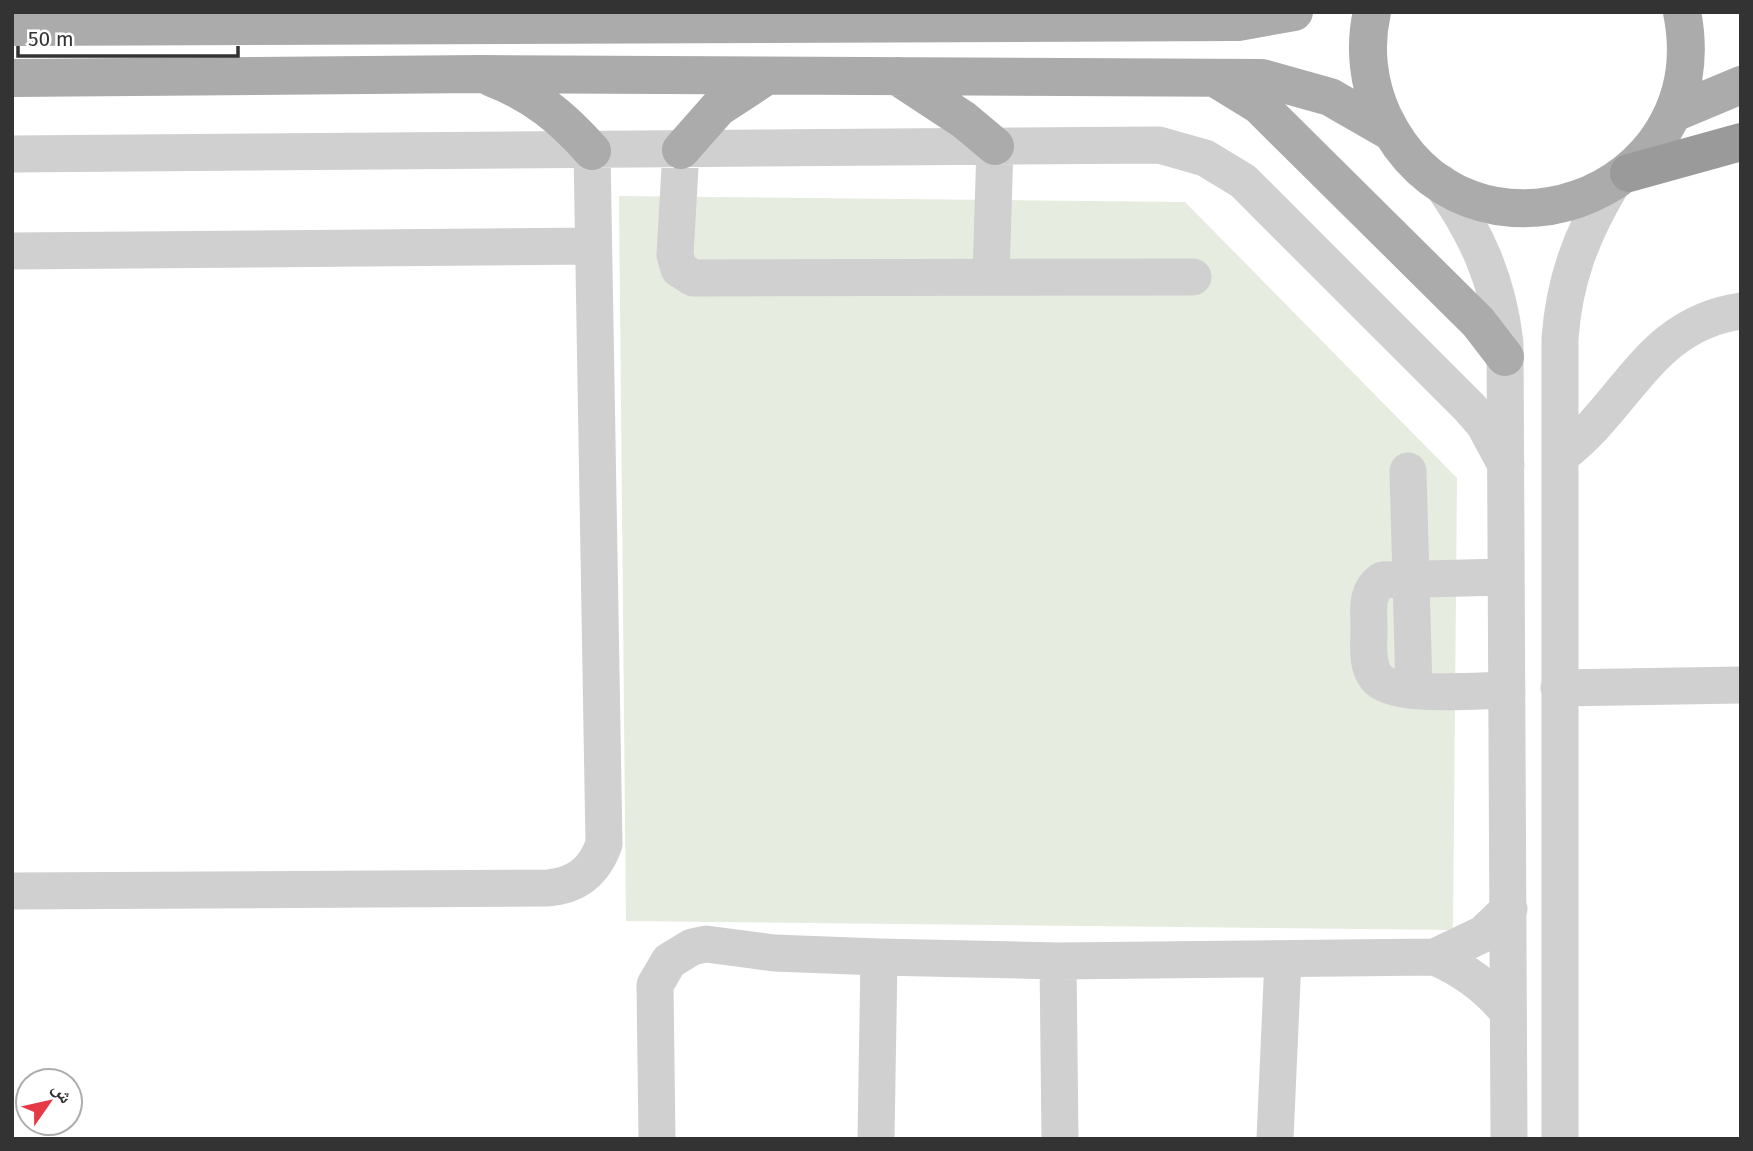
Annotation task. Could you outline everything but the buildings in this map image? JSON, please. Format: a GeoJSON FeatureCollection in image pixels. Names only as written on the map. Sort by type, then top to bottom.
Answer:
{"type":"FeatureCollection","features":[{"type":"Feature","properties":{"kind":"highway"},"geometry":{"type":"LineString","coordinates":[[1619,180],[1741,142]]}},
{"type":"Feature","properties":{"kind":"main road"},"geometry":{"type":"LineString","coordinates":[[12,27],[235,20],[659,18],[1161,18],[1238,22],[1294,12]]}},
{"type":"Feature","properties":{"kind":"main road"},"geometry":{"type":"LineString","coordinates":[[1372,12],[1368,29],[1368,64],[1376,100],[1391,132],[1413,160],[1441,183],[1472,199],[1507,208],[1543,208],[1577,201],[1619,180],[1656,146],[1674,113],[1685,75],[1687,37],[1682,12]]}},
{"type":"Feature","properties":{"kind":"main road"},"geometry":{"type":"LineString","coordinates":[[12,78],[481,74],[1262,78],[1308,89],[1352,107],[1391,132]]}},
{"type":"Feature","properties":{"kind":"main road"},"geometry":{"type":"LineString","coordinates":[[481,74],[513,86],[543,103],[569,125],[592,151]]}},
{"type":"Feature","properties":{"kind":"main road"},"geometry":{"type":"LineString","coordinates":[[897,76],[964,120],[995,146]]}},
{"type":"Feature","properties":{"kind":"main road"},"geometry":{"type":"LineString","coordinates":[[681,150],[718,108],[765,77]]}},
{"type":"Feature","properties":{"kind":"main road"},"geometry":{"type":"LineString","coordinates":[[1215,78],[1259,104],[1472,316],[1505,357]]}},
{"type":"Feature","properties":{"kind":"main road"},"geometry":{"type":"LineString","coordinates":[[1674,113],[1741,85]]}},
{"type":"Feature","properties":{"kind":"street"},"geometry":{"type":"LineString","coordinates":[[12,154],[1159,145],[1184,150],[1224,168],[1259,197],[1469,407],[1484,424],[1506,465]]}},
{"type":"Feature","properties":{"kind":"street"},"geometry":{"type":"LineString","coordinates":[[991,277],[995,146]]}},
{"type":"Feature","properties":{"kind":"street"},"geometry":{"type":"LineString","coordinates":[[681,150],[675,254],[679,269],[693,278],[1193,277]]}},
{"type":"Feature","properties":{"kind":"street"},"geometry":{"type":"LineString","coordinates":[[12,891],[547,888],[563,887],[590,872],[604,845],[592,151]]}},
{"type":"Feature","properties":{"kind":"street"},"geometry":{"type":"LineString","coordinates":[[1560,1139],[1560,339],[1566,285],[1584,234],[1619,180]]}},
{"type":"Feature","properties":{"kind":"street"},"geometry":{"type":"LineString","coordinates":[[1441,183],[1473,232],[1486,258],[1501,314],[1505,357],[1509,1139]]}},
{"type":"Feature","properties":{"kind":"street"},"geometry":{"type":"LineString","coordinates":[[12,251],[593,246]]}},
{"type":"Feature","properties":{"kind":"street"},"geometry":{"type":"LineString","coordinates":[[1560,456],[1587,433],[1656,351],[1692,326],[1741,311]]}},
{"type":"Feature","properties":{"kind":"street"},"geometry":{"type":"LineString","coordinates":[[1408,471],[1414,690],[1507,690]]}},
{"type":"Feature","properties":{"kind":"street"},"geometry":{"type":"LineString","coordinates":[[1410,578],[1506,577]]}},
{"type":"Feature","properties":{"kind":"street"},"geometry":{"type":"LineString","coordinates":[[1559,688],[1741,685]]}},
{"type":"Feature","properties":{"kind":"street"},"geometry":{"type":"LineString","coordinates":[[657,1139],[655,985],[669,961],[679,953],[706,944],[774,953],[1058,961],[1435,957],[1476,939],[1509,909]]}},
{"type":"Feature","properties":{"kind":"street"},"geometry":{"type":"LineString","coordinates":[[876,1139],[879,957]]}},
{"type":"Feature","properties":{"kind":"street"},"geometry":{"type":"LineString","coordinates":[[1435,957],[1468,974],[1497,998],[1508,1012]]}},
{"type":"Feature","properties":{"kind":"street"},"geometry":{"type":"LineString","coordinates":[[1275,1139],[1283,959]]}},
{"type":"Feature","properties":{"kind":"street"},"geometry":{"type":"LineString","coordinates":[[1058,961],[1060,1139]]}},
{"type":"Feature","properties":{"kind":"shaded area"},"geometry":{"type":"Polygon","coordinates":[[[619,196],[1185,202],[1457,478],[1453,930],[626,921],[619,196]]]}}]}
